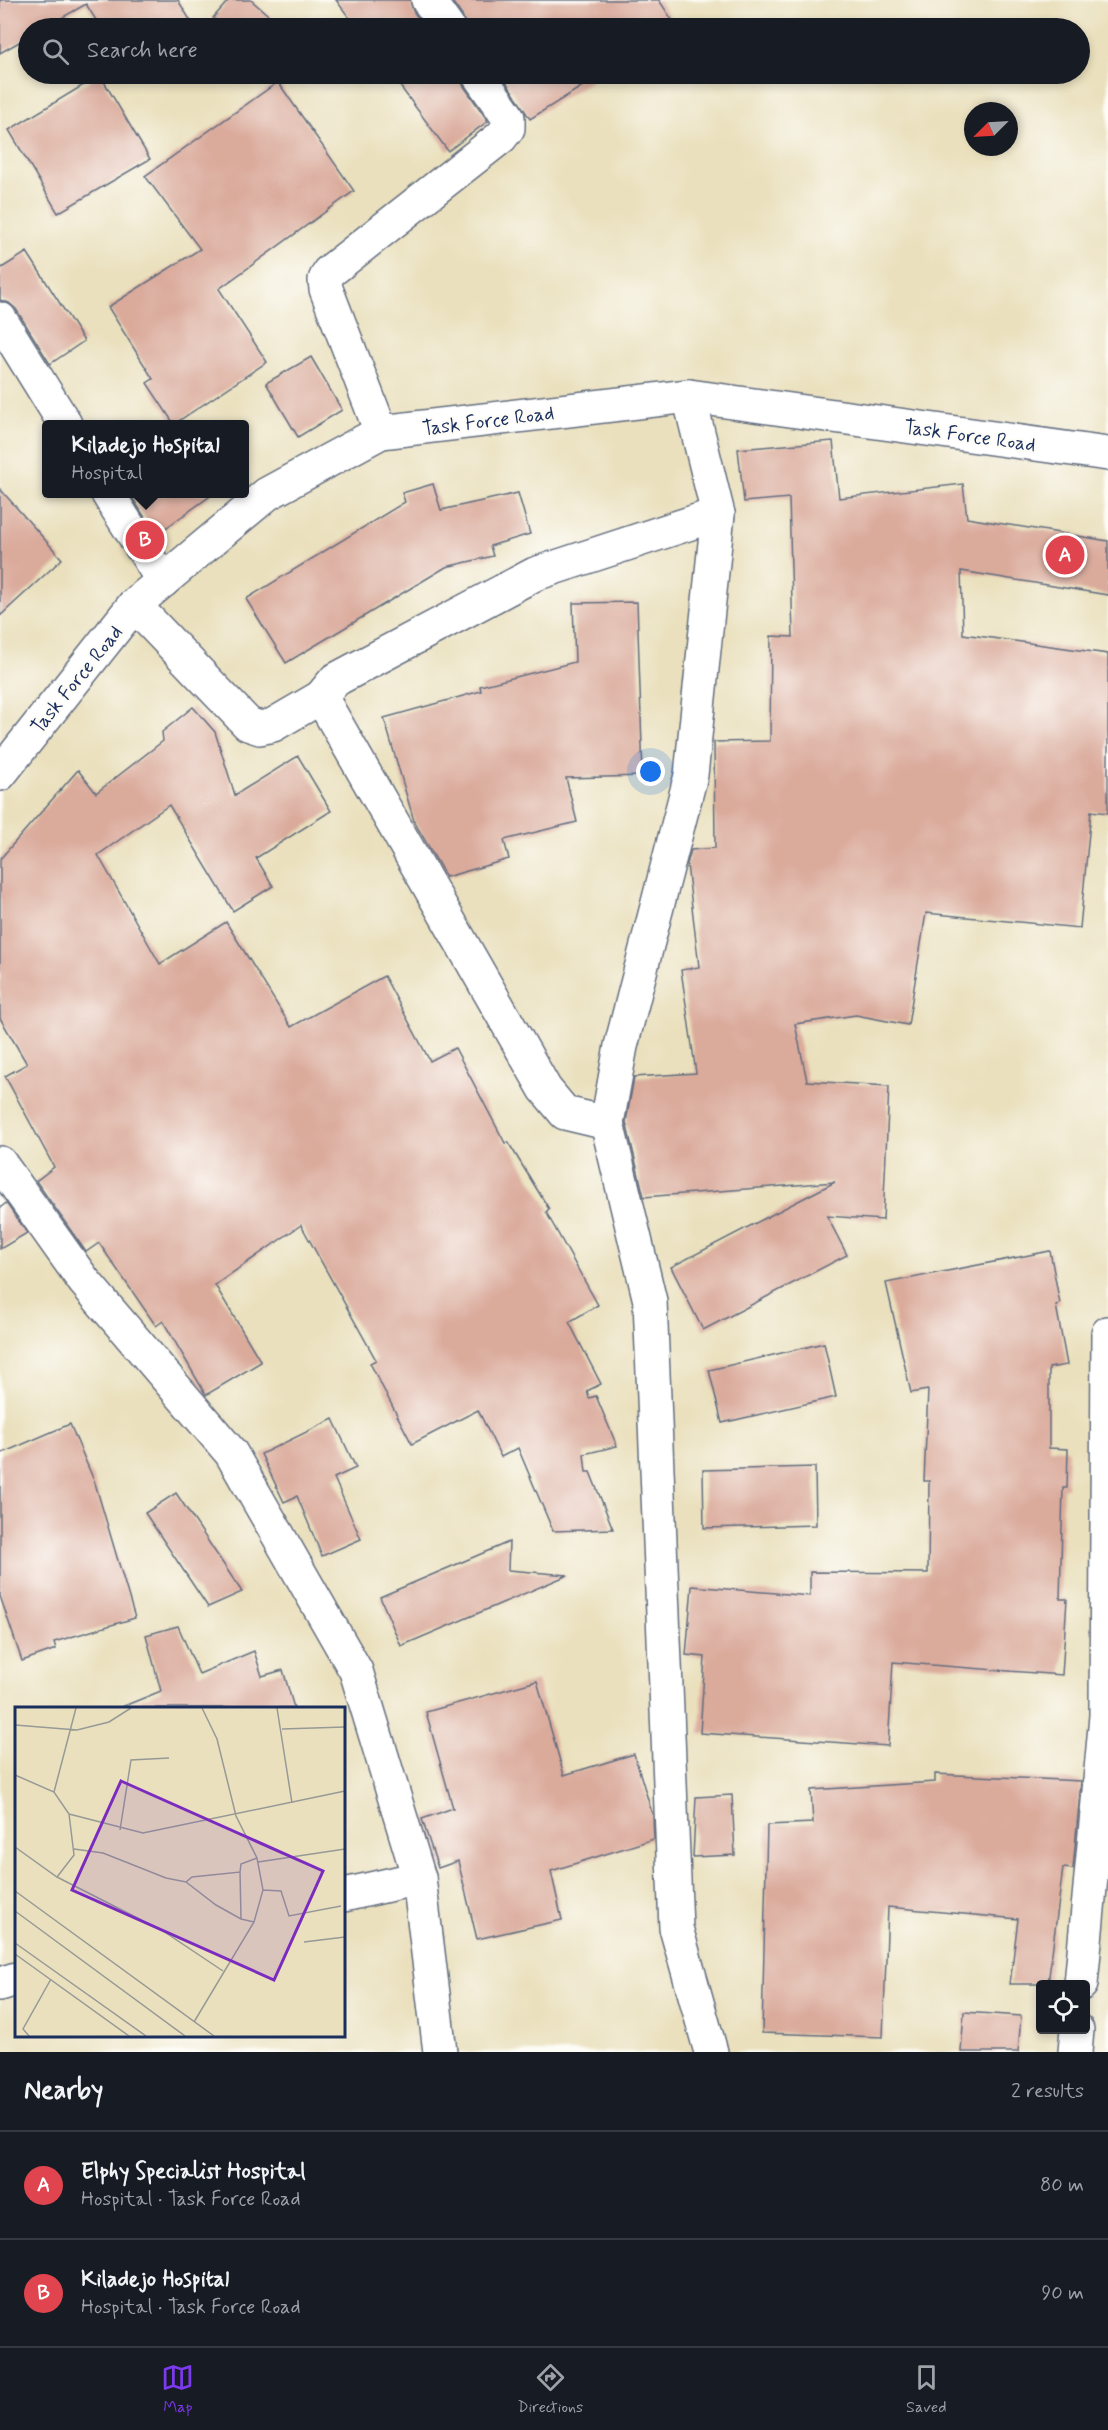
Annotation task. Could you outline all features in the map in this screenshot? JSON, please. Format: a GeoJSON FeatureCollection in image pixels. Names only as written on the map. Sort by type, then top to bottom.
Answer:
{"type":"FeatureCollection","features":[{"type":"Feature","properties":{"kind":"street"},"geometry":{"type":"LineString","coordinates":[[428,0],[441,18]]}},
{"type":"Feature","properties":{"kind":"street"},"geometry":{"type":"LineString","coordinates":[[381,432],[326,289],[326,280],[329,272],[501,137],[508,128],[508,117],[485,84]]}},
{"type":"Feature","properties":{"kind":"street"},"geometry":{"type":"LineString","coordinates":[[0,319],[63,420]]}},
{"type":"Feature","properties":{"kind":"street"},"geometry":{"type":"LineString","coordinates":[[689,396],[718,514],[691,775],[621,1046],[607,1123],[650,1301],[676,1928],[711,2052]]}},
{"type":"Feature","properties":{"kind":"street","name":"Task Force Road"},"geometry":{"type":"LineString","coordinates":[[0,774],[134,605],[267,494],[381,432],[689,396],[1108,454]]}},
{"type":"Feature","properties":{"kind":"street"},"geometry":{"type":"LineString","coordinates":[[111,498],[163,581]]}},
{"type":"Feature","properties":{"kind":"street"},"geometry":{"type":"LineString","coordinates":[[134,605],[248,724],[260,728],[273,725],[321,698],[335,680],[535,574],[718,514]]}},
{"type":"Feature","properties":{"kind":"street"},"geometry":{"type":"LineString","coordinates":[[321,698],[545,1089],[565,1113],[607,1123]]}},
{"type":"Feature","properties":{"kind":"street"},"geometry":{"type":"LineString","coordinates":[[0,1163],[84,1281],[231,1453],[356,1671],[419,1878],[440,2052]]}},
{"type":"Feature","properties":{"kind":"street"},"geometry":{"type":"LineString","coordinates":[[1081,1980],[1106,1716],[1108,1333]]}},
{"type":"Feature","properties":{"kind":"street"},"geometry":{"type":"LineString","coordinates":[[345,1895],[419,1878]]}},
{"type":"Feature","properties":{"kind":"street"},"geometry":{"type":"LineString","coordinates":[[0,1984],[15,1979]]}},
{"type":"Feature","properties":{"kind":"street"},"geometry":{"type":"LineString","coordinates":[[1075,2052],[1077,2034]]}},
{"type":"Feature","properties":{"kind":"building"},"geometry":{"type":"Polygon","coordinates":[[[0,0],[178,0],[189,18],[95,18],[86,4],[62,18],[18,18],[18,43],[0,53],[0,0]]]}},
{"type":"Feature","properties":{"kind":"building"},"geometry":{"type":"Polygon","coordinates":[[[229,0],[251,0],[272,18],[213,18],[229,0]]]}},
{"type":"Feature","properties":{"kind":"building"},"geometry":{"type":"Polygon","coordinates":[[[336,0],[410,0],[418,18],[350,18],[336,0]]]}},
{"type":"Feature","properties":{"kind":"building"},"geometry":{"type":"Polygon","coordinates":[[[451,0],[659,0],[671,18],[463,18],[451,0]]]}},
{"type":"Feature","properties":{"kind":"building"},"geometry":{"type":"Polygon","coordinates":[[[85,84],[105,84],[150,159],[58,213],[9,130],[85,84]]]}},
{"type":"Feature","properties":{"kind":"building"},"geometry":{"type":"Polygon","coordinates":[[[275,84],[279,84],[354,191],[219,289],[267,362],[180,420],[171,420],[147,383],[153,379],[108,307],[200,249],[145,176],[275,84]]]}},
{"type":"Feature","properties":{"kind":"building"},"geometry":{"type":"Polygon","coordinates":[[[398,84],[463,84],[488,121],[448,151],[398,84]]]}},
{"type":"Feature","properties":{"kind":"building"},"geometry":{"type":"Polygon","coordinates":[[[507,84],[586,84],[530,119],[507,84]]]}},
{"type":"Feature","properties":{"kind":"building"},"geometry":{"type":"Polygon","coordinates":[[[27,252],[84,341],[50,364],[16,309],[0,300],[0,269],[27,252]]]}},
{"type":"Feature","properties":{"kind":"building"},"geometry":{"type":"Polygon","coordinates":[[[311,357],[342,410],[298,437],[266,383],[311,357]]]}},
{"type":"Feature","properties":{"kind":"building"},"geometry":{"type":"Polygon","coordinates":[[[833,441],[839,498],[963,484],[967,518],[1108,541],[1108,595],[961,571],[963,634],[1108,654],[1108,813],[1091,811],[1080,928],[926,913],[908,1025],[856,1015],[795,1024],[807,1081],[889,1086],[883,1220],[827,1216],[847,1255],[703,1330],[671,1267],[835,1182],[644,1197],[626,1122],[634,1077],[696,1073],[681,970],[699,967],[687,864],[691,850],[715,848],[714,742],[770,741],[771,636],[793,637],[789,498],[744,502],[738,449],[833,441]]]}},
{"type":"Feature","properties":{"kind":"building"},"geometry":{"type":"Polygon","coordinates":[[[433,484],[441,510],[518,493],[530,534],[490,546],[493,556],[446,567],[286,663],[246,599],[405,502],[402,493],[433,484]]]}},
{"type":"Feature","properties":{"kind":"building"},"geometry":{"type":"Polygon","coordinates":[[[0,489],[62,559],[0,616],[0,489]]]}},
{"type":"Feature","properties":{"kind":"building"},"geometry":{"type":"Polygon","coordinates":[[[133,498],[207,498],[156,535],[133,498]]]}},
{"type":"Feature","properties":{"kind":"building"},"geometry":{"type":"Polygon","coordinates":[[[637,602],[643,776],[566,778],[577,822],[504,840],[509,859],[446,877],[414,821],[384,718],[481,691],[480,686],[575,662],[573,603],[637,602]]]}},
{"type":"Feature","properties":{"kind":"building"},"geometry":{"type":"Polygon","coordinates":[[[193,707],[215,732],[235,795],[298,756],[331,811],[256,858],[273,886],[233,911],[169,805],[98,855],[160,964],[226,922],[291,1027],[384,976],[430,1061],[455,1048],[505,1143],[508,1142],[549,1209],[546,1212],[598,1305],[569,1322],[601,1384],[587,1391],[589,1398],[596,1396],[617,1446],[584,1454],[586,1472],[590,1472],[613,1529],[553,1531],[518,1448],[501,1457],[478,1410],[412,1444],[370,1363],[376,1360],[301,1225],[215,1285],[261,1362],[206,1395],[163,1321],[156,1326],[99,1243],[86,1252],[36,1181],[54,1167],[5,1076],[27,1064],[0,1018],[0,859],[78,770],[96,793],[163,741],[162,732],[193,707]]]}},
{"type":"Feature","properties":{"kind":"building"},"geometry":{"type":"Polygon","coordinates":[[[6,1203],[27,1233],[0,1249],[0,1208],[6,1203]]]}},
{"type":"Feature","properties":{"kind":"building"},"geometry":{"type":"Polygon","coordinates":[[[1050,1251],[1060,1304],[1056,1305],[1067,1365],[1049,1368],[1049,1448],[1068,1449],[1067,1488],[1063,1488],[1060,1599],[1067,1599],[1062,1675],[893,1662],[888,1746],[700,1733],[705,1657],[686,1655],[692,1586],[810,1596],[810,1572],[928,1573],[929,1481],[924,1481],[928,1390],[911,1393],[886,1283],[1050,1251]]]}},
{"type":"Feature","properties":{"kind":"building"},"geometry":{"type":"Polygon","coordinates":[[[824,1343],[836,1397],[722,1423],[709,1370],[824,1343]]]}},
{"type":"Feature","properties":{"kind":"building"},"geometry":{"type":"Polygon","coordinates":[[[333,1419],[356,1468],[334,1478],[361,1539],[322,1556],[297,1496],[284,1502],[261,1454],[333,1419]]]}},
{"type":"Feature","properties":{"kind":"building"},"geometry":{"type":"Polygon","coordinates":[[[70,1424],[95,1483],[135,1618],[54,1642],[56,1649],[22,1661],[0,1596],[0,1454],[70,1424]]]}},
{"type":"Feature","properties":{"kind":"building"},"geometry":{"type":"Polygon","coordinates":[[[815,1467],[816,1525],[704,1528],[703,1470],[815,1467]]]}},
{"type":"Feature","properties":{"kind":"building"},"geometry":{"type":"Polygon","coordinates":[[[176,1493],[242,1592],[208,1607],[145,1513],[176,1493]]]}},
{"type":"Feature","properties":{"kind":"building"},"geometry":{"type":"Polygon","coordinates":[[[509,1542],[508,1570],[568,1575],[401,1646],[380,1597],[509,1542]]]}},
{"type":"Feature","properties":{"kind":"building"},"geometry":{"type":"Polygon","coordinates":[[[178,1626],[199,1674],[254,1651],[262,1676],[283,1670],[294,1707],[121,1707],[161,1691],[146,1635],[178,1626]]]}},
{"type":"Feature","properties":{"kind":"building"},"geometry":{"type":"Polygon","coordinates":[[[537,1681],[564,1775],[634,1754],[653,1816],[654,1839],[551,1871],[562,1920],[477,1939],[458,1861],[438,1868],[422,1819],[453,1808],[426,1712],[537,1681]]]}},
{"type":"Feature","properties":{"kind":"building"},"geometry":{"type":"Polygon","coordinates":[[[935,1774],[1081,1781],[1073,1869],[1063,1868],[1049,1980],[1036,1980],[1036,1984],[1010,1984],[1018,1919],[888,1907],[883,2037],[762,2033],[767,1825],[813,1823],[811,1790],[935,1782],[935,1774]]]}},
{"type":"Feature","properties":{"kind":"building"},"geometry":{"type":"Polygon","coordinates":[[[732,1795],[735,1855],[693,1857],[696,1797],[732,1795]]]}},
{"type":"Feature","properties":{"kind":"building"},"geometry":{"type":"Polygon","coordinates":[[[964,2012],[1021,2016],[1018,2052],[961,2052],[964,2012]]]}},
{"type":"Feature","properties":{"kind":"place","name":"Kiladejo Hospital"},"geometry":{"type":"Point","coordinates":[145,540]}},
{"type":"Feature","properties":{"kind":"place","name":"Elphy Specialist Hospital"},"geometry":{"type":"Point","coordinates":[1065,555]}}]}
